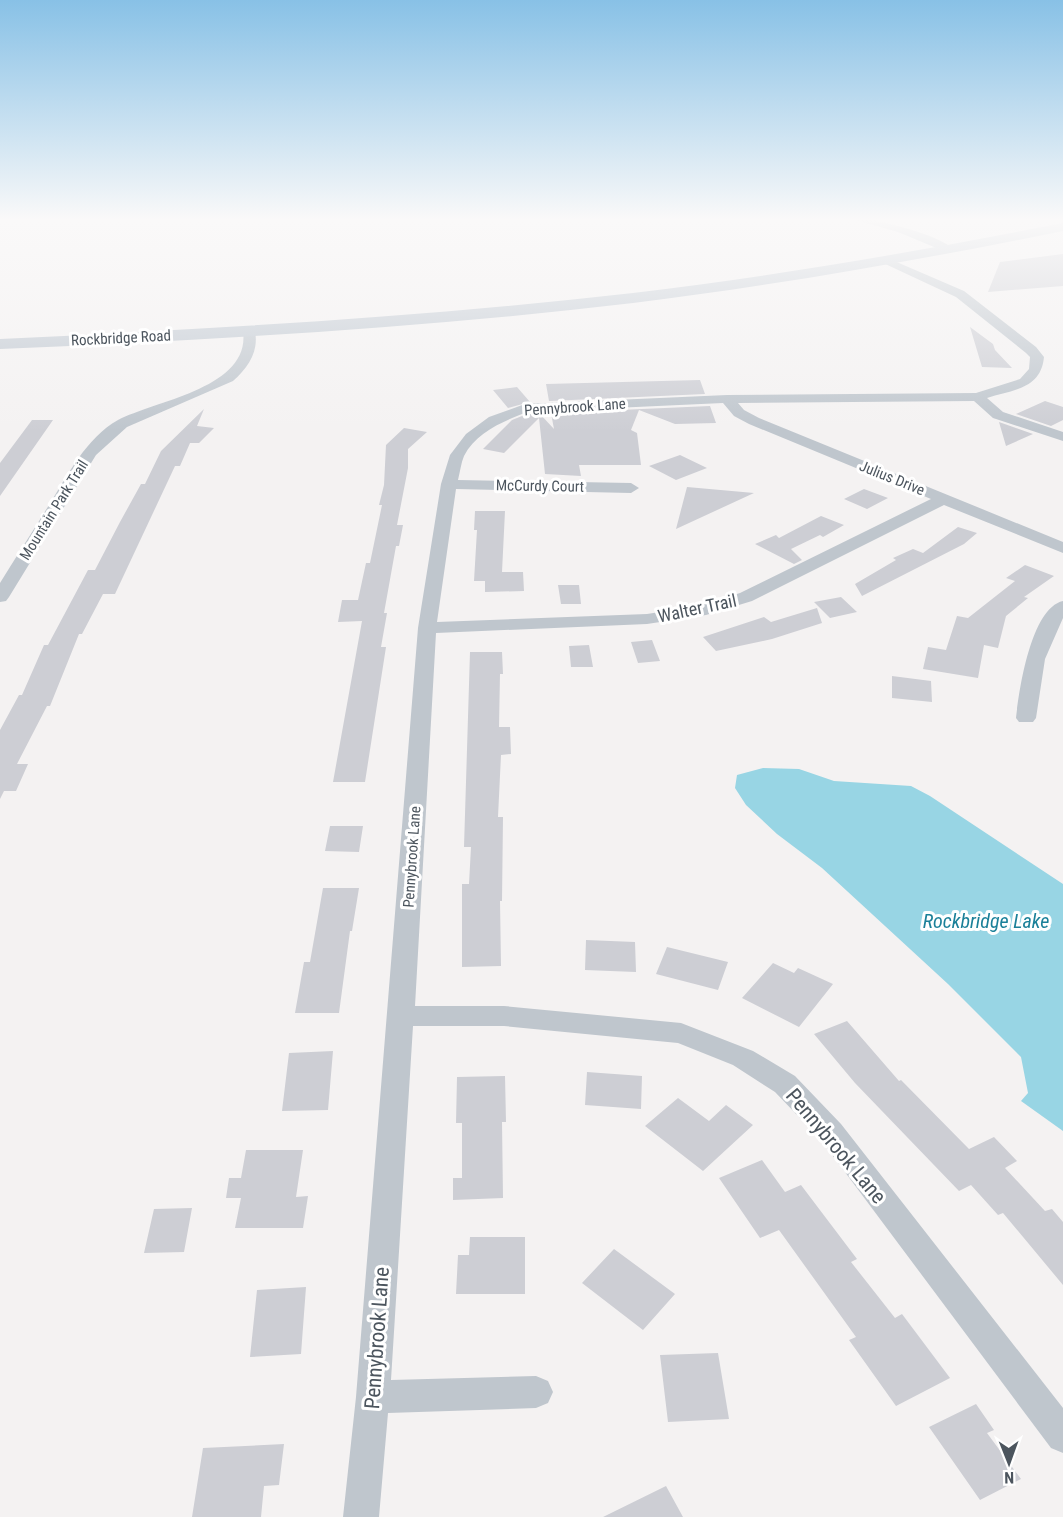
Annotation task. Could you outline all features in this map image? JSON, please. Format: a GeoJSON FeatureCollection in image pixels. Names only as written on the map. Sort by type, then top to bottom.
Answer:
{"type":"FeatureCollection","features":[{"type":"Feature","properties":{"kind":"main road","name":"Rockbridge Road"},"geometry":{"type":"LineString","coordinates":[[0,344],[249,331],[492,313],[696,289]]}},
{"type":"Feature","properties":{"kind":"street","name":"Pennybrook Lane"},"geometry":{"type":"LineString","coordinates":[[361,1517],[373,1397],[427,628],[449,484],[457,455],[471,436],[494,420],[525,408],[727,399],[977,397],[1025,382],[1036,370],[1037,357],[951,289]]}},
{"type":"Feature","properties":{"kind":"street","name":"Mountain Park Trail"},"geometry":{"type":"LineString","coordinates":[[0,597],[90,452],[122,424],[213,387],[231,377],[243,364],[251,340],[249,331]]}},
{"type":"Feature","properties":{"kind":"street"},"geometry":{"type":"LineString","coordinates":[[977,397],[998,415],[1063,437]]}},
{"type":"Feature","properties":{"kind":"street","name":"Julius Drive"},"geometry":{"type":"LineString","coordinates":[[727,399],[739,413],[754,421],[1063,548]]}},
{"type":"Feature","properties":{"kind":"street","name":"McCurdy Court"},"geometry":{"type":"LineString","coordinates":[[449,484],[631,488]]}},
{"type":"Feature","properties":{"kind":"street","name":"Walter Trail"},"geometry":{"type":"LineString","coordinates":[[427,628],[647,619],[700,611],[746,597],[944,499]]}},
{"type":"Feature","properties":{"kind":"street"},"geometry":{"type":"LineString","coordinates":[[1026,718],[1032,668],[1038,648],[1053,618],[1063,606]]}},
{"type":"Feature","properties":{"kind":"street","name":"Pennybrook Lane"},"geometry":{"type":"LineString","coordinates":[[401,1016],[504,1016],[681,1033],[743,1058],[785,1084],[831,1132],[1063,1436]]}},
{"type":"Feature","properties":{"kind":"street"},"geometry":{"type":"LineString","coordinates":[[373,1397],[536,1392]]}},
{"type":"Feature","properties":{"kind":"water","name":"Rockbridge Lake"},"geometry":{"type":"Polygon","coordinates":[[[763,768],[799,769],[834,781],[911,786],[930,796],[1063,884],[1063,1131],[1021,1101],[1028,1093],[1021,1057],[948,984],[822,868],[777,834],[746,805],[735,788],[737,775],[763,768]]]}},
{"type":"Feature","properties":{"kind":"building"},"geometry":{"type":"Polygon","coordinates":[[[989,289],[1028,289],[988,292],[989,289]]]}},
{"type":"Feature","properties":{"kind":"building"},"geometry":{"type":"Polygon","coordinates":[[[970,327],[993,344],[995,350],[1012,368],[982,367],[970,327]]]}},
{"type":"Feature","properties":{"kind":"building"},"geometry":{"type":"Polygon","coordinates":[[[700,380],[705,394],[549,401],[546,384],[700,380]]]}},
{"type":"Feature","properties":{"kind":"building"},"geometry":{"type":"Polygon","coordinates":[[[517,387],[530,402],[508,408],[493,390],[517,387]]]}},
{"type":"Feature","properties":{"kind":"building"},"geometry":{"type":"Polygon","coordinates":[[[1045,401],[1063,407],[1063,420],[1051,426],[1016,414],[1045,401]]]}},
{"type":"Feature","properties":{"kind":"building"},"geometry":{"type":"Polygon","coordinates":[[[710,406],[716,423],[675,424],[639,410],[631,430],[637,433],[641,465],[579,465],[581,476],[545,474],[539,418],[504,453],[483,449],[512,420],[527,414],[540,414],[554,429],[551,413],[710,406]]]}},
{"type":"Feature","properties":{"kind":"building"},"geometry":{"type":"Polygon","coordinates":[[[204,409],[197,426],[214,428],[199,443],[190,443],[180,466],[175,466],[115,594],[103,594],[82,634],[79,634],[50,706],[47,706],[17,764],[28,764],[16,791],[4,791],[0,799],[0,730],[19,695],[22,695],[44,645],[48,645],[88,570],[95,570],[141,484],[145,484],[161,451],[204,409]]]}},
{"type":"Feature","properties":{"kind":"building"},"geometry":{"type":"Polygon","coordinates":[[[32,420],[53,420],[0,496],[0,463],[32,420]]]}},
{"type":"Feature","properties":{"kind":"building"},"geometry":{"type":"Polygon","coordinates":[[[999,422],[1033,434],[1006,446],[999,422]]]}},
{"type":"Feature","properties":{"kind":"building"},"geometry":{"type":"Polygon","coordinates":[[[404,428],[427,432],[408,449],[408,468],[397,525],[403,525],[399,546],[396,546],[384,613],[387,613],[381,647],[386,647],[365,782],[333,782],[362,621],[338,622],[342,600],[358,600],[366,563],[370,563],[382,505],[379,505],[384,485],[386,445],[404,428]]]}},
{"type":"Feature","properties":{"kind":"building"},"geometry":{"type":"Polygon","coordinates":[[[680,455],[707,468],[676,480],[649,466],[680,455]]]}},
{"type":"Feature","properties":{"kind":"building"},"geometry":{"type":"Polygon","coordinates":[[[687,487],[754,493],[676,529],[687,487]]]}},
{"type":"Feature","properties":{"kind":"building"},"geometry":{"type":"Polygon","coordinates":[[[864,489],[888,498],[867,509],[844,499],[864,489]]]}},
{"type":"Feature","properties":{"kind":"building"},"geometry":{"type":"Polygon","coordinates":[[[475,511],[505,511],[502,572],[523,572],[524,591],[485,592],[485,581],[474,581],[477,530],[474,530],[475,511]]]}},
{"type":"Feature","properties":{"kind":"building"},"geometry":{"type":"Polygon","coordinates":[[[821,516],[844,525],[823,537],[820,535],[791,549],[802,560],[794,564],[755,544],[776,535],[779,538],[821,516]]]}},
{"type":"Feature","properties":{"kind":"building"},"geometry":{"type":"Polygon","coordinates":[[[958,527],[977,533],[964,544],[862,596],[855,584],[896,560],[893,558],[913,549],[923,553],[958,527]]]}},
{"type":"Feature","properties":{"kind":"building"},"geometry":{"type":"Polygon","coordinates":[[[1025,565],[1054,576],[1024,597],[1028,598],[1006,616],[998,648],[984,645],[978,678],[923,669],[928,647],[946,650],[957,616],[968,618],[1015,581],[1006,578],[1025,565]]]}},
{"type":"Feature","properties":{"kind":"building"},"geometry":{"type":"Polygon","coordinates":[[[558,585],[579,585],[581,604],[561,604],[558,585]]]}},
{"type":"Feature","properties":{"kind":"building"},"geometry":{"type":"Polygon","coordinates":[[[841,597],[857,612],[830,618],[814,602],[841,597]]]}},
{"type":"Feature","properties":{"kind":"building"},"geometry":{"type":"Polygon","coordinates":[[[817,608],[822,623],[772,639],[716,651],[703,637],[764,617],[771,622],[817,608]]]}},
{"type":"Feature","properties":{"kind":"building"},"geometry":{"type":"Polygon","coordinates":[[[652,640],[660,661],[638,663],[631,642],[652,640]]]}},
{"type":"Feature","properties":{"kind":"building"},"geometry":{"type":"Polygon","coordinates":[[[589,645],[593,667],[571,667],[569,646],[589,645]]]}},
{"type":"Feature","properties":{"kind":"building"},"geometry":{"type":"Polygon","coordinates":[[[470,652],[502,652],[503,674],[500,674],[499,727],[510,727],[511,754],[501,755],[498,817],[503,817],[502,901],[500,901],[501,966],[462,967],[462,884],[469,884],[471,847],[464,847],[470,652]]]}},
{"type":"Feature","properties":{"kind":"building"},"geometry":{"type":"Polygon","coordinates":[[[892,676],[931,681],[932,702],[892,698],[892,676]]]}},
{"type":"Feature","properties":{"kind":"building"},"geometry":{"type":"Polygon","coordinates":[[[330,826],[363,826],[359,852],[325,851],[330,826]]]}},
{"type":"Feature","properties":{"kind":"building"},"geometry":{"type":"Polygon","coordinates":[[[323,888],[359,888],[352,931],[350,931],[339,1013],[295,1013],[304,962],[310,962],[323,888]]]}},
{"type":"Feature","properties":{"kind":"building"},"geometry":{"type":"Polygon","coordinates":[[[586,940],[635,942],[636,972],[585,970],[586,940]]]}},
{"type":"Feature","properties":{"kind":"building"},"geometry":{"type":"Polygon","coordinates":[[[667,947],[728,962],[718,990],[656,974],[667,947]]]}},
{"type":"Feature","properties":{"kind":"building"},"geometry":{"type":"Polygon","coordinates":[[[773,963],[794,973],[798,968],[833,984],[799,1027],[742,998],[773,963]]]}},
{"type":"Feature","properties":{"kind":"building"},"geometry":{"type":"Polygon","coordinates":[[[847,1021],[899,1081],[901,1080],[969,1149],[994,1137],[1017,1161],[1005,1168],[1045,1211],[1052,1209],[1063,1222],[1063,1285],[1003,1213],[998,1215],[971,1185],[959,1191],[855,1083],[814,1034],[847,1021]]]}},
{"type":"Feature","properties":{"kind":"building"},"geometry":{"type":"Polygon","coordinates":[[[333,1051],[328,1110],[282,1111],[289,1053],[333,1051]]]}},
{"type":"Feature","properties":{"kind":"building"},"geometry":{"type":"Polygon","coordinates":[[[587,1072],[642,1076],[641,1109],[585,1105],[587,1072]]]}},
{"type":"Feature","properties":{"kind":"building"},"geometry":{"type":"Polygon","coordinates":[[[505,1076],[506,1122],[502,1122],[503,1198],[453,1200],[453,1178],[462,1178],[462,1123],[456,1123],[457,1077],[505,1076]]]}},
{"type":"Feature","properties":{"kind":"building"},"geometry":{"type":"Polygon","coordinates":[[[678,1098],[709,1121],[726,1105],[753,1125],[703,1171],[645,1126],[678,1098]]]}},
{"type":"Feature","properties":{"kind":"building"},"geometry":{"type":"Polygon","coordinates":[[[246,1150],[303,1150],[296,1197],[308,1196],[303,1228],[235,1228],[241,1198],[226,1198],[229,1178],[241,1178],[246,1150]]]}},
{"type":"Feature","properties":{"kind":"building"},"geometry":{"type":"Polygon","coordinates":[[[762,1160],[785,1192],[801,1185],[857,1259],[851,1262],[895,1318],[902,1314],[950,1378],[896,1406],[849,1340],[856,1337],[779,1230],[760,1238],[719,1178],[762,1160]]]}},
{"type":"Feature","properties":{"kind":"building"},"geometry":{"type":"Polygon","coordinates":[[[192,1208],[184,1252],[144,1253],[154,1209],[192,1208]]]}},
{"type":"Feature","properties":{"kind":"building"},"geometry":{"type":"Polygon","coordinates":[[[470,1237],[525,1237],[525,1294],[456,1294],[458,1255],[469,1255],[470,1237]]]}},
{"type":"Feature","properties":{"kind":"building"},"geometry":{"type":"Polygon","coordinates":[[[614,1249],[675,1294],[643,1330],[582,1283],[614,1249]]]}},
{"type":"Feature","properties":{"kind":"building"},"geometry":{"type":"Polygon","coordinates":[[[306,1287],[301,1354],[250,1357],[257,1290],[306,1287]]]}},
{"type":"Feature","properties":{"kind":"building"},"geometry":{"type":"Polygon","coordinates":[[[718,1353],[729,1419],[668,1422],[660,1355],[718,1353]]]}},
{"type":"Feature","properties":{"kind":"building"},"geometry":{"type":"Polygon","coordinates":[[[976,1404],[994,1430],[987,1433],[1021,1479],[980,1500],[929,1427],[976,1404]]]}},
{"type":"Feature","properties":{"kind":"building"},"geometry":{"type":"Polygon","coordinates":[[[284,1444],[279,1485],[264,1486],[261,1517],[192,1517],[203,1448],[284,1444]]]}},
{"type":"Feature","properties":{"kind":"building"},"geometry":{"type":"Polygon","coordinates":[[[666,1486],[683,1517],[603,1517],[666,1486]]]}}]}
